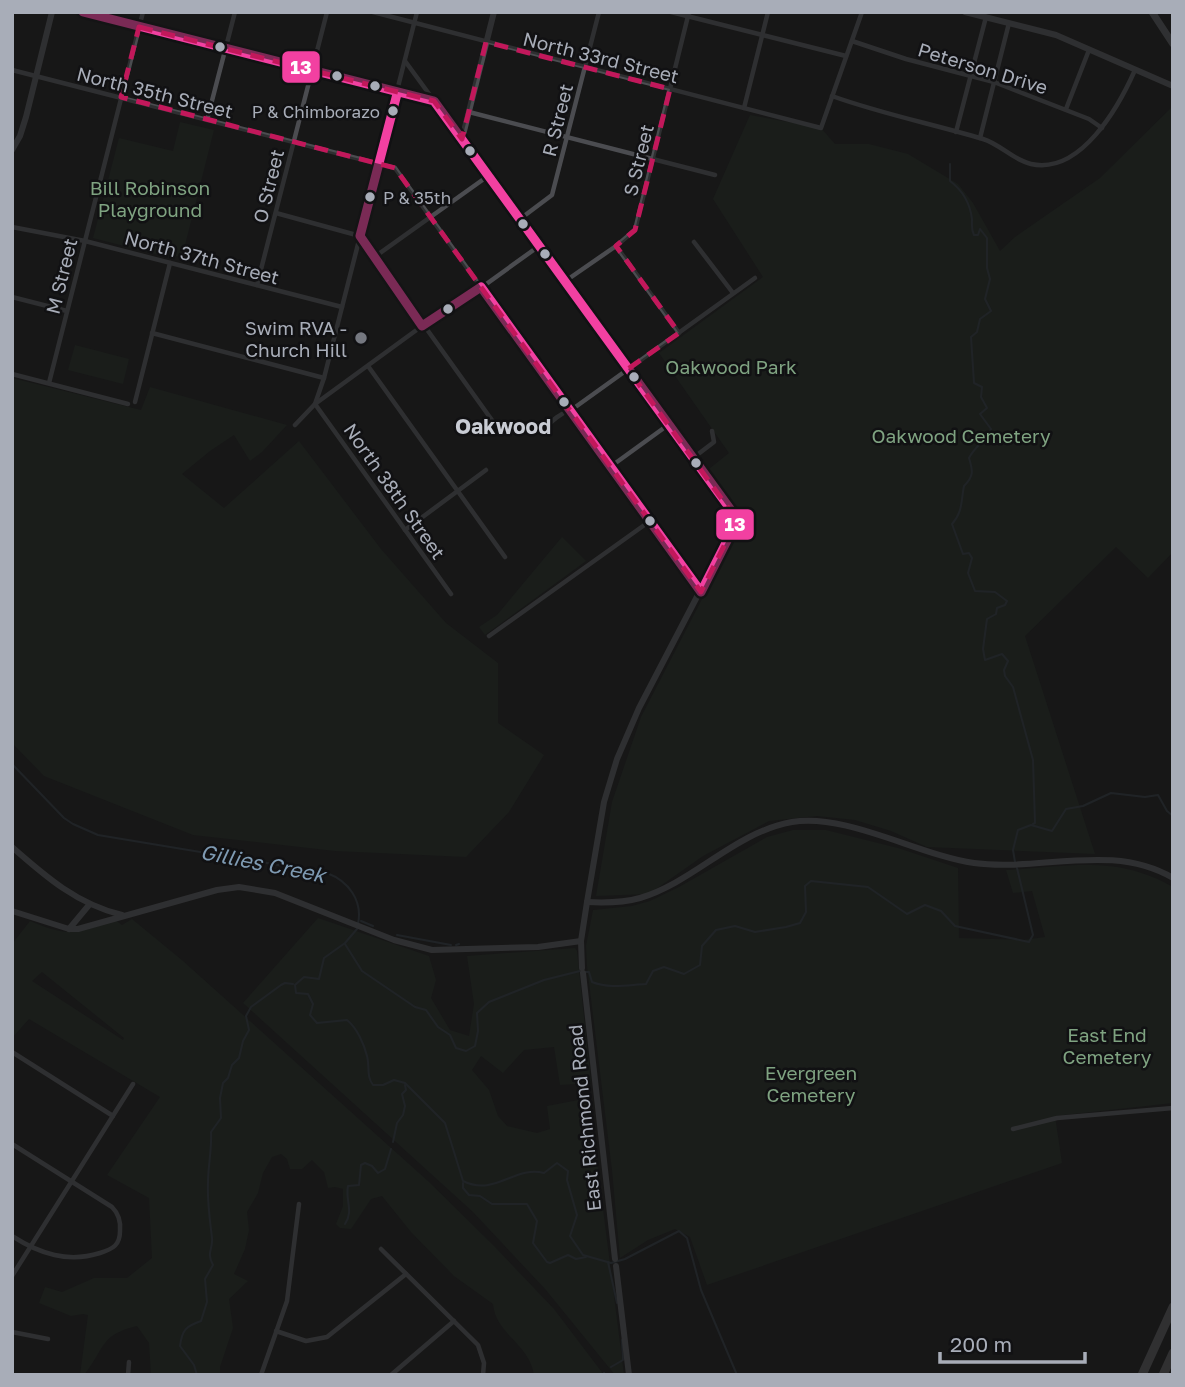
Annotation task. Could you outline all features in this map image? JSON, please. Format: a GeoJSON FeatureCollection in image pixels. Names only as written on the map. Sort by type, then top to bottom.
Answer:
{"type":"FeatureCollection","features":[{"type":"Feature","properties":{"kind":"highway"},"geometry":{"type":"LineString","coordinates":[[1142,1375],[1173,1307]]}},
{"type":"Feature","properties":{"kind":"highway"},"geometry":{"type":"LineString","coordinates":[[1163,1375],[1173,1353]]}},
{"type":"Feature","properties":{"kind":"main road"},"geometry":{"type":"LineString","coordinates":[[1152,12],[1173,44]]}},
{"type":"Feature","properties":{"kind":"street"},"geometry":{"type":"LineString","coordinates":[[12,150],[20,136],[52,12]]}},
{"type":"Feature","properties":{"kind":"street"},"geometry":{"type":"LineString","coordinates":[[82,12],[397,94],[434,101]]}},
{"type":"Feature","properties":{"kind":"street","name":"M Street"},"geometry":{"type":"LineString","coordinates":[[49,383],[143,12]]}},
{"type":"Feature","properties":{"kind":"street"},"geometry":{"type":"LineString","coordinates":[[207,120],[235,12]]}},
{"type":"Feature","properties":{"kind":"street","name":"O Street"},"geometry":{"type":"LineString","coordinates":[[257,285],[327,12]]}},
{"type":"Feature","properties":{"kind":"street","name":"North 33rd Street"},"geometry":{"type":"LineString","coordinates":[[373,12],[821,128],[832,96]]}},
{"type":"Feature","properties":{"kind":"street"},"geometry":{"type":"LineString","coordinates":[[315,404],[324,378],[417,12]]}},
{"type":"Feature","properties":{"kind":"street"},"geometry":{"type":"LineString","coordinates":[[461,139],[494,12]]}},
{"type":"Feature","properties":{"kind":"street","name":"R Street"},"geometry":{"type":"LineString","coordinates":[[520,219],[552,195],[599,12]]}},
{"type":"Feature","properties":{"kind":"street"},"geometry":{"type":"LineString","coordinates":[[671,12],[689,14],[846,56]]}},
{"type":"Feature","properties":{"kind":"street"},"geometry":{"type":"LineString","coordinates":[[744,108],[768,12]]}},
{"type":"Feature","properties":{"kind":"street"},"geometry":{"type":"LineString","coordinates":[[862,12],[832,96],[878,112],[980,138],[1026,163],[1048,165],[1078,149],[1102,128],[1119,105],[1135,69]]}},
{"type":"Feature","properties":{"kind":"street"},"geometry":{"type":"LineString","coordinates":[[965,12],[986,17],[996,16],[1009,23],[1056,35],[1173,86]]}},
{"type":"Feature","properties":{"kind":"street","name":"S Street"},"geometry":{"type":"LineString","coordinates":[[565,282],[635,230],[689,14]]}},
{"type":"Feature","properties":{"kind":"street"},"geometry":{"type":"LineString","coordinates":[[956,132],[986,17]]}},
{"type":"Feature","properties":{"kind":"street"},"geometry":{"type":"LineString","coordinates":[[980,138],[1009,23]]}},
{"type":"Feature","properties":{"kind":"street","name":"Peterson Drive"},"geometry":{"type":"LineString","coordinates":[[852,41],[906,59],[994,82],[1092,120],[1102,128]]}},
{"type":"Feature","properties":{"kind":"street"},"geometry":{"type":"LineString","coordinates":[[1066,109],[1089,49]]}},
{"type":"Feature","properties":{"kind":"street"},"geometry":{"type":"LineString","coordinates":[[405,61],[693,458],[714,442],[712,431]]}},
{"type":"Feature","properties":{"kind":"street","name":"North 35th Street"},"geometry":{"type":"LineString","coordinates":[[12,70],[395,168],[701,592]]}},
{"type":"Feature","properties":{"kind":"street"},"geometry":{"type":"LineString","coordinates":[[469,112],[715,176]]}},
{"type":"Feature","properties":{"kind":"street"},"geometry":{"type":"LineString","coordinates":[[373,258],[488,176]]}},
{"type":"Feature","properties":{"kind":"street"},"geometry":{"type":"LineString","coordinates":[[276,213],[359,236],[494,423]]}},
{"type":"Feature","properties":{"kind":"street","name":"North 37th Street"},"geometry":{"type":"LineString","coordinates":[[12,227],[85,241],[342,307]]}},
{"type":"Feature","properties":{"kind":"street"},"geometry":{"type":"LineString","coordinates":[[694,242],[733,293]]}},
{"type":"Feature","properties":{"kind":"street"},"geometry":{"type":"LineString","coordinates":[[295,425],[315,404],[539,246]]}},
{"type":"Feature","properties":{"kind":"street"},"geometry":{"type":"LineString","coordinates":[[616,246],[679,333]]}},
{"type":"Feature","properties":{"kind":"street"},"geometry":{"type":"LineString","coordinates":[[135,401],[170,263]]}},
{"type":"Feature","properties":{"kind":"street"},"geometry":{"type":"LineString","coordinates":[[544,432],[547,426],[755,278]]}},
{"type":"Feature","properties":{"kind":"street"},"geometry":{"type":"LineString","coordinates":[[12,297],[67,311]]}},
{"type":"Feature","properties":{"kind":"street"},"geometry":{"type":"LineString","coordinates":[[152,333],[324,378]]}},
{"type":"Feature","properties":{"kind":"street"},"geometry":{"type":"LineString","coordinates":[[368,366],[505,557]]}},
{"type":"Feature","properties":{"kind":"street"},"geometry":{"type":"LineString","coordinates":[[12,374],[128,404]]}},
{"type":"Feature","properties":{"kind":"street","name":"North 38th Street"},"geometry":{"type":"LineString","coordinates":[[315,404],[452,594]]}},
{"type":"Feature","properties":{"kind":"street"},"geometry":{"type":"LineString","coordinates":[[610,467],[668,425]]}},
{"type":"Feature","properties":{"kind":"street","name":"East Richmond Road"},"geometry":{"type":"LineString","coordinates":[[629,1375],[581,941],[604,802],[617,759],[639,708],[737,520],[693,458]]}},
{"type":"Feature","properties":{"kind":"street"},"geometry":{"type":"LineString","coordinates":[[405,530],[486,470]]}},
{"type":"Feature","properties":{"kind":"street"},"geometry":{"type":"LineString","coordinates":[[488,636],[650,521]]}},
{"type":"Feature","properties":{"kind":"street"},"geometry":{"type":"LineString","coordinates":[[587,902],[624,901],[649,894],[761,831],[795,822],[851,828],[963,861],[1013,865],[1097,859],[1131,862],[1173,878]]}},
{"type":"Feature","properties":{"kind":"street"},"geometry":{"type":"LineString","coordinates":[[12,847],[48,878],[89,905],[124,915]]}},
{"type":"Feature","properties":{"kind":"street"},"geometry":{"type":"LineString","coordinates":[[12,911],[69,929],[102,923],[217,890],[247,887],[275,892],[408,945],[442,951],[538,947],[581,941]]}},
{"type":"Feature","properties":{"kind":"street"},"geometry":{"type":"LineString","coordinates":[[69,929],[89,905]]}},
{"type":"Feature","properties":{"kind":"street"},"geometry":{"type":"LineString","coordinates":[[12,1052],[113,1116]]}},
{"type":"Feature","properties":{"kind":"street"},"geometry":{"type":"LineString","coordinates":[[12,1276],[133,1084]]}},
{"type":"Feature","properties":{"kind":"street"},"geometry":{"type":"LineString","coordinates":[[1013,1129],[1057,1118],[1173,1108]]}},
{"type":"Feature","properties":{"kind":"street"},"geometry":{"type":"LineString","coordinates":[[12,1144],[116,1211],[120,1218],[118,1244],[114,1248],[92,1255],[66,1258],[30,1248],[12,1236]]}},
{"type":"Feature","properties":{"kind":"street"},"geometry":{"type":"LineString","coordinates":[[261,1375],[287,1301],[299,1204]]}},
{"type":"Feature","properties":{"kind":"street"},"geometry":{"type":"LineString","coordinates":[[381,1249],[480,1349],[484,1363],[483,1375]]}},
{"type":"Feature","properties":{"kind":"street"},"geometry":{"type":"LineString","coordinates":[[276,1331],[306,1341],[327,1337],[406,1274]]}},
{"type":"Feature","properties":{"kind":"street"},"geometry":{"type":"LineString","coordinates":[[391,1375],[454,1321]]}},
{"type":"Feature","properties":{"kind":"street"},"geometry":{"type":"LineString","coordinates":[[12,1332],[48,1339]]}},
{"type":"Feature","properties":{"kind":"street"},"geometry":{"type":"LineString","coordinates":[[128,1375],[129,1362]]}},
{"type":"Feature","properties":{"kind":"highlighted area"},"geometry":{"type":"Polygon","coordinates":[[[139,27],[434,101],[462,139],[486,42],[670,89],[635,230],[616,246],[679,333],[628,369],[737,520],[701,592],[395,168],[121,97],[139,27]]]}},
{"type":"Feature","properties":{"kind":"green space","name":"Oakwood Cemetery"},"geometry":{"type":"Polygon","coordinates":[[[1173,106],[1173,552],[1148,578],[1116,547],[1025,636],[1095,854],[927,847],[891,831],[855,820],[817,816],[769,821],[703,856],[649,894],[596,896],[612,802],[641,717],[744,518],[709,469],[729,453],[659,353],[763,277],[713,199],[750,115],[821,128],[835,144],[869,144],[908,154],[958,184],[973,203],[1000,251],[1015,237],[1100,178],[1173,106]]]}},
{"type":"Feature","properties":{"kind":"green space","name":"Bill Robinson Playground"},"geometry":{"type":"Polygon","coordinates":[[[180,122],[214,130],[182,257],[176,256],[175,259],[93,238],[119,138],[173,151],[180,122]]]}},
{"type":"Feature","properties":{"kind":"green space"},"geometry":{"type":"Polygon","coordinates":[[[75,345],[129,359],[123,384],[68,370],[75,345]]]}},
{"type":"Feature","properties":{"kind":"green space"},"geometry":{"type":"Polygon","coordinates":[[[12,378],[141,410],[150,387],[287,425],[250,461],[234,435],[182,474],[224,508],[299,441],[381,549],[446,623],[498,663],[498,723],[544,755],[509,812],[466,857],[335,851],[193,835],[44,776],[12,743],[12,378]]]}},
{"type":"Feature","properties":{"kind":"green space"},"geometry":{"type":"Polygon","coordinates":[[[562,537],[586,561],[485,635],[479,627],[497,615],[562,537]]]}},
{"type":"Feature","properties":{"kind":"green space","name":"Evergreen Cemetery"},"geometry":{"type":"Polygon","coordinates":[[[793,830],[826,830],[898,848],[958,868],[959,938],[1023,940],[1045,937],[1032,891],[1013,893],[1006,870],[1071,865],[1111,866],[1152,877],[1173,887],[1173,1103],[1055,1116],[1062,1163],[707,1285],[690,1237],[675,1229],[648,1240],[620,1258],[587,966],[586,946],[593,910],[632,906],[650,901],[767,837],[793,830]]]}},
{"type":"Feature","properties":{"kind":"green space"},"geometry":{"type":"Polygon","coordinates":[[[318,918],[429,956],[436,980],[431,998],[450,1030],[469,1036],[474,1004],[467,956],[575,948],[591,1083],[560,1085],[554,1047],[524,1050],[503,1073],[481,1056],[472,1070],[489,1090],[498,1116],[507,1126],[537,1133],[550,1129],[547,1106],[589,1098],[624,1375],[615,1375],[546,1290],[473,1212],[243,1003],[318,918]]]}},
{"type":"Feature","properties":{"kind":"green space"},"geometry":{"type":"Polygon","coordinates":[[[132,919],[183,961],[429,1182],[554,1309],[604,1375],[534,1375],[526,1355],[500,1324],[493,1304],[454,1276],[411,1232],[382,1196],[371,1199],[351,1229],[340,1228],[336,1224],[343,1206],[343,1189],[328,1188],[324,1172],[312,1160],[302,1169],[290,1169],[287,1159],[281,1154],[272,1157],[263,1173],[258,1193],[247,1212],[249,1230],[245,1249],[234,1274],[248,1281],[229,1299],[233,1328],[220,1367],[220,1375],[151,1375],[149,1343],[137,1326],[109,1339],[84,1375],[80,1375],[88,1315],[71,1316],[39,1303],[45,1287],[62,1292],[94,1278],[127,1278],[152,1258],[149,1198],[107,1175],[160,1097],[29,1019],[12,1038],[12,944],[30,921],[54,930],[72,932],[115,920],[122,925],[132,919]],[[42,972],[32,981],[123,1040],[124,1038],[42,972]]]}},
{"type":"Feature","properties":{"kind":"waterway"},"geometry":{"type":"LineString","coordinates":[[950,164],[950,181],[967,202],[974,235],[978,235],[980,229],[987,238],[987,268],[990,279],[985,299],[991,311],[980,319],[977,332],[971,337],[974,383],[982,387],[981,397],[987,408],[980,414],[991,429],[969,458],[971,476],[964,486],[960,510],[952,524],[963,554],[969,553],[972,558],[968,573],[975,591],[995,592],[1007,601],[1005,605],[997,608],[996,614],[987,619],[983,649],[985,660],[1002,654],[1008,661],[1004,670],[1005,676],[1013,687],[1033,760],[1033,824]]}},
{"type":"Feature","properties":{"kind":"waterway","name":"Gillies Creek"},"geometry":{"type":"LineString","coordinates":[[12,764],[64,818],[98,835],[327,873],[341,881],[352,892],[358,907],[358,924]]}},
{"type":"Feature","properties":{"kind":"waterway"},"geometry":{"type":"LineString","coordinates":[[1015,862],[1013,850],[1018,830],[1031,825],[1052,831],[1066,809],[1083,806],[1111,793],[1145,797],[1158,795],[1173,816]]}},
{"type":"Feature","properties":{"kind":"waterway"},"geometry":{"type":"LineString","coordinates":[[586,972],[589,972],[592,982],[612,986],[646,984],[653,971],[664,967],[684,974],[700,965],[702,946],[716,930],[735,926],[755,932],[800,923],[806,912],[805,886],[811,881],[868,887],[907,914],[925,905],[941,911],[955,926],[1029,942],[1033,935],[1017,868]]}},
{"type":"Feature","properties":{"kind":"waterway"},"geometry":{"type":"LineString","coordinates":[[361,921],[373,926]]}},
{"type":"Feature","properties":{"kind":"waterway","name":"Gillies Creek"},"geometry":{"type":"LineString","coordinates":[[357,929],[345,943],[324,958],[319,979],[304,977],[295,985],[296,993],[308,994],[313,1004],[310,1015],[317,1023],[347,1020],[351,1023],[364,1046],[373,1085],[383,1085],[394,1080],[405,1083],[445,1123],[463,1181],[485,1185],[524,1173],[544,1173],[557,1163],[568,1171],[567,1180],[577,1215],[570,1236],[583,1255],[611,1263],[625,1259],[679,1231],[687,1238],[701,1290],[737,1375]]}},
{"type":"Feature","properties":{"kind":"waterway"},"geometry":{"type":"LineString","coordinates":[[397,935],[451,945]]}},
{"type":"Feature","properties":{"kind":"waterway"},"geometry":{"type":"LineString","coordinates":[[345,944],[362,971],[415,1007],[426,1010],[438,1027],[450,1035],[456,1048],[466,1051],[475,1046],[477,1013],[489,1002],[544,980],[580,971]]}},
{"type":"Feature","properties":{"kind":"waterway"},"geometry":{"type":"LineString","coordinates":[[197,1375],[194,1365],[180,1346],[186,1329],[201,1321],[207,1302],[205,1279],[213,1265],[210,1257],[212,1238],[208,1190],[211,1132],[221,1118],[220,1098],[223,1083],[228,1078],[232,1065],[239,1058],[249,1030],[246,1016],[251,1007],[281,985],[293,984]]}},
{"type":"Feature","properties":{"kind":"waterway"},"geometry":{"type":"LineString","coordinates":[[393,1142],[397,1123],[405,1106],[402,1094],[406,1090],[405,1085]]}},
{"type":"Feature","properties":{"kind":"waterway"},"geometry":{"type":"LineString","coordinates":[[345,1224],[349,1215],[348,1186],[359,1185],[361,1165],[365,1163],[378,1173],[385,1169],[391,1149]]}},
{"type":"Feature","properties":{"kind":"waterway","name":"Gillies Creek"},"geometry":{"type":"LineString","coordinates":[[463,1183],[463,1188],[469,1195],[480,1196],[492,1204],[527,1204],[537,1221],[533,1243],[547,1262],[568,1255],[576,1259],[586,1257]]}},
{"type":"Feature","properties":{"kind":"waterway"},"geometry":{"type":"LineString","coordinates":[[608,1262],[617,1303]]}},
{"type":"Feature","properties":{"kind":"waterway"},"geometry":{"type":"LineString","coordinates":[[611,1367],[623,1360],[622,1340]]}},
{"type":"Feature","properties":{"kind":"transit line","name":"13"},"geometry":{"type":"LineString","coordinates":[[83,12],[434,101],[736,517],[735,525],[701,592],[481,287],[422,326],[360,236],[397,94]]}},
{"type":"Feature","properties":{"kind":"place","name":"P & Chimborazo"},"geometry":{"type":"Point","coordinates":[393,111]}},
{"type":"Feature","properties":{"kind":"place","name":"P & 35th"},"geometry":{"type":"Point","coordinates":[370,197]}},
{"type":"Feature","properties":{"kind":"place","name":"Swim RVA - Church Hill"},"geometry":{"type":"Point","coordinates":[361,338]}},
{"type":"Feature","properties":{"kind":"district","name":"Oakwood"},"geometry":{"type":"Point","coordinates":[503,426]}},
{"type":"Feature","properties":{"kind":"park label","name":"Oakwood Park"},"geometry":{"type":"Point","coordinates":[731,366]}},
{"type":"Feature","properties":{"kind":"park label","name":"East End Cemetery"},"geometry":{"type":"Point","coordinates":[1107,1045]}}]}
